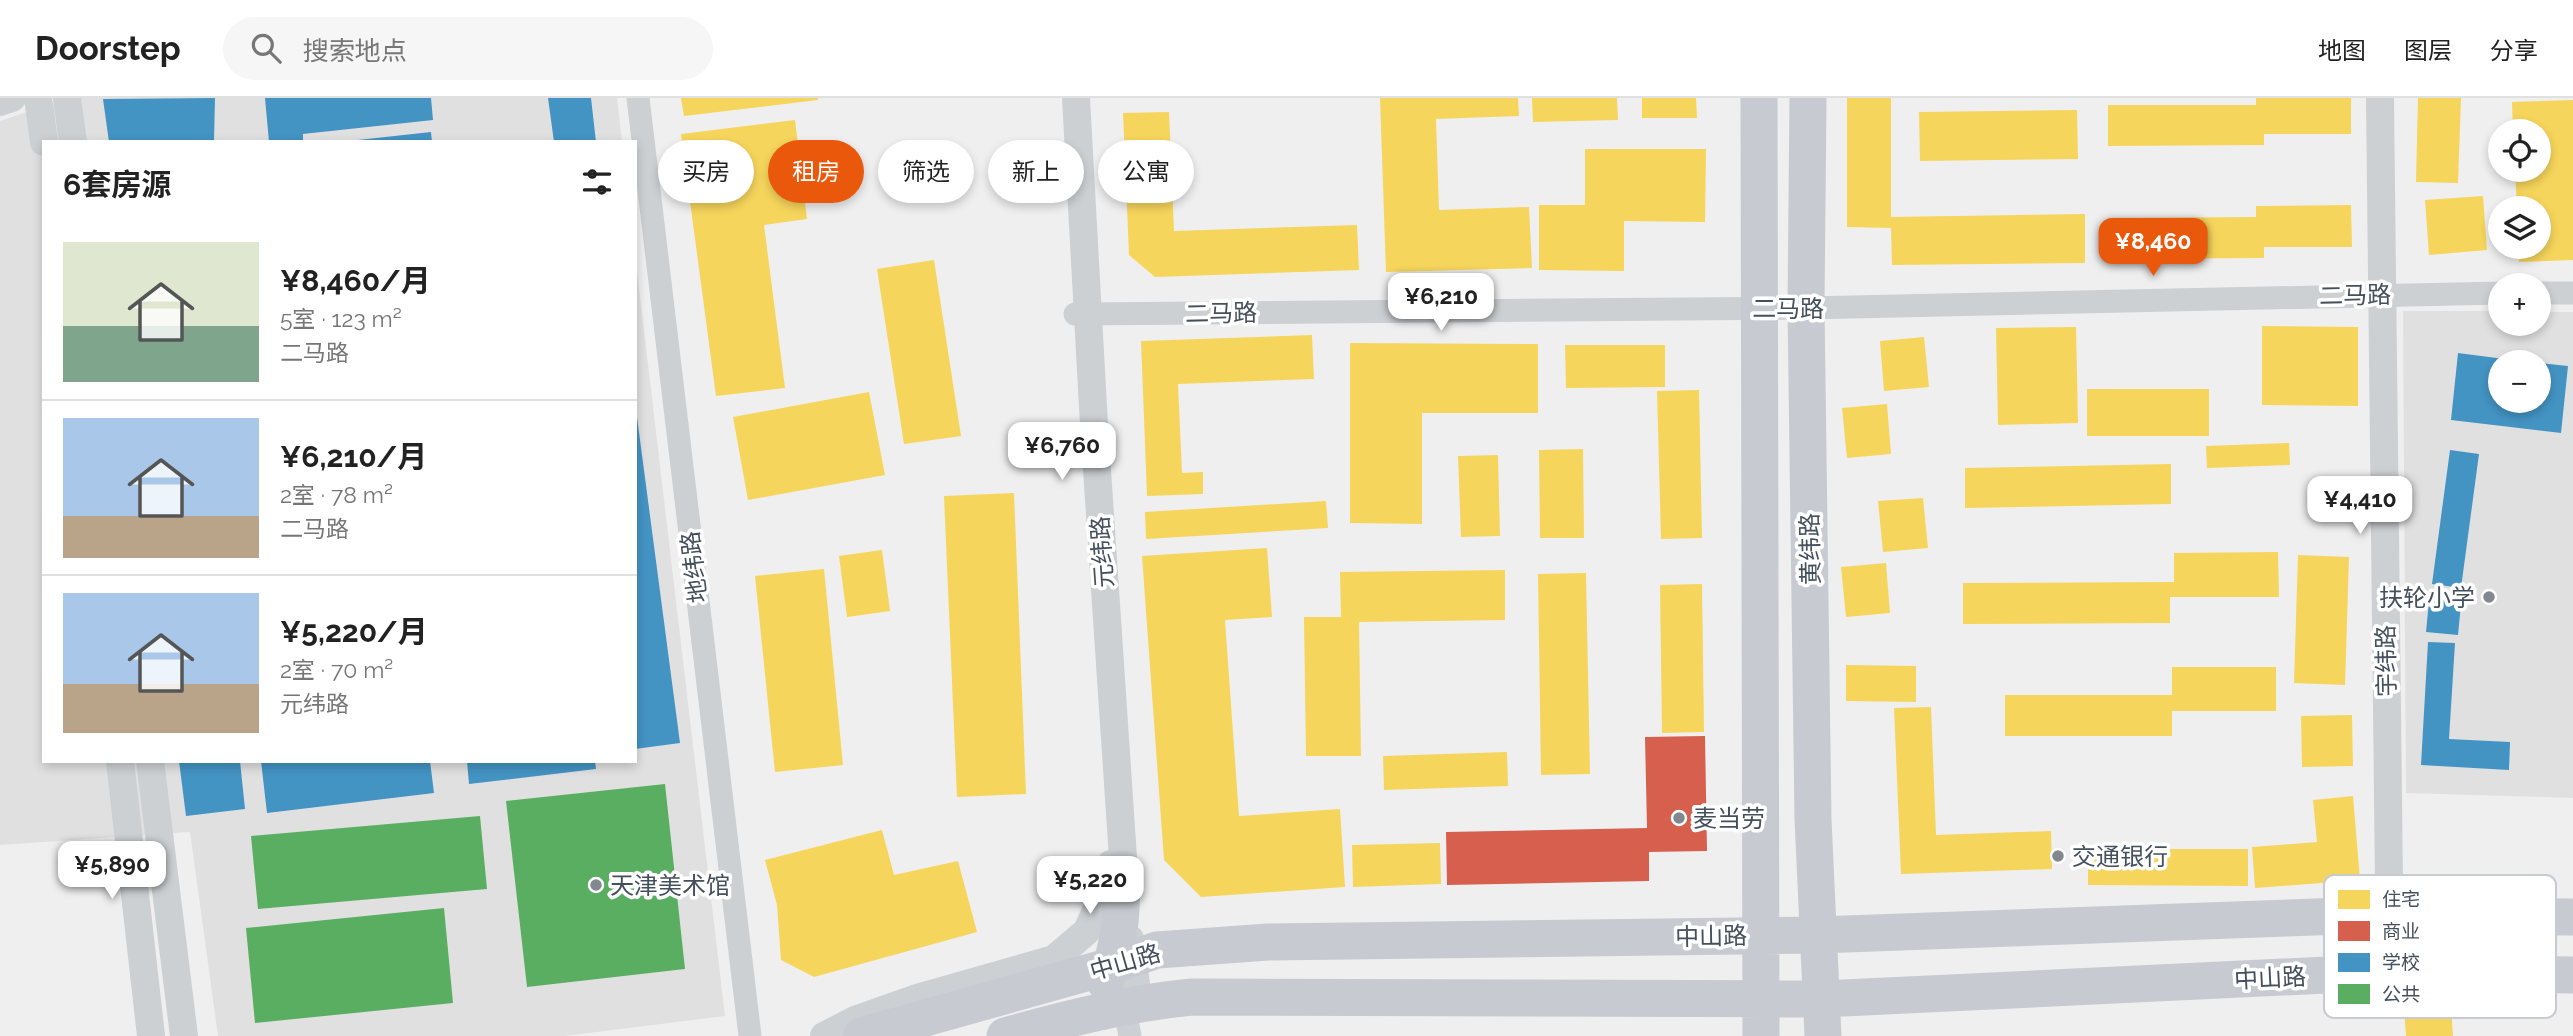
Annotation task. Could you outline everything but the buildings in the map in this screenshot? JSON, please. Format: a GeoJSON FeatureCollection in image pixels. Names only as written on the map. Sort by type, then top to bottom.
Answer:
{"type":"FeatureCollection","features":[{"type":"Feature","properties":{"kind":"main road","name":"黄纬路"},"geometry":{"type":"LineString","coordinates":[[1759,98],[1761,1036]]}},
{"type":"Feature","properties":{"kind":"main road","name":"黄纬路"},"geometry":{"type":"LineString","coordinates":[[1808,98],[1806,308],[1813,819],[1824,1036]]}},
{"type":"Feature","properties":{"kind":"main road"},"geometry":{"type":"LineString","coordinates":[[1065,1020],[1096,998],[1120,960],[1122,912],[1116,866]]}},
{"type":"Feature","properties":{"kind":"main road","name":"中山路"},"geometry":{"type":"LineString","coordinates":[[861,1036],[1157,950],[1268,942],[1818,935],[2324,918]]}},
{"type":"Feature","properties":{"kind":"main road","name":"中山路"},"geometry":{"type":"LineString","coordinates":[[1005,1036],[1065,1020],[1134,1021],[1192,997],[1822,999],[2324,975]]}},
{"type":"Feature","properties":{"kind":"street"},"geometry":{"type":"LineString","coordinates":[[0,102],[12,98]]}},
{"type":"Feature","properties":{"kind":"street"},"geometry":{"type":"LineString","coordinates":[[38,98],[44,140]]}},
{"type":"Feature","properties":{"kind":"street"},"geometry":{"type":"LineString","coordinates":[[67,98],[73,140]]}},
{"type":"Feature","properties":{"kind":"street","name":"地纬路"},"geometry":{"type":"LineString","coordinates":[[638,98],[750,1036]]}},
{"type":"Feature","properties":{"kind":"street","name":"元纬路"},"geometry":{"type":"LineString","coordinates":[[1063,98],[1082,314],[1116,866]]}},
{"type":"Feature","properties":{"kind":"street","name":"元纬路"},"geometry":{"type":"LineString","coordinates":[[1076,98],[1082,314]]}},
{"type":"Feature","properties":{"kind":"street","name":"宇纬路"},"geometry":{"type":"LineString","coordinates":[[2380,98],[2389,875]]}},
{"type":"Feature","properties":{"kind":"street","name":"二马路"},"geometry":{"type":"LineString","coordinates":[[1082,314],[1806,308],[2488,293]]}},
{"type":"Feature","properties":{"kind":"street"},"geometry":{"type":"LineString","coordinates":[[2551,293],[2573,293]]}},
{"type":"Feature","properties":{"kind":"street"},"geometry":{"type":"LineString","coordinates":[[120,763],[151,1036]]}},
{"type":"Feature","properties":{"kind":"street"},"geometry":{"type":"LineString","coordinates":[[150,763],[184,1036]]}},
{"type":"Feature","properties":{"kind":"street"},"geometry":{"type":"LineString","coordinates":[[824,1036],[855,1020],[917,998],[1054,958],[1087,931],[1116,866]]}},
{"type":"Feature","properties":{"kind":"street"},"geometry":{"type":"LineString","coordinates":[[1120,960],[1134,1021]]}},
{"type":"Feature","properties":{"kind":"shaded area"},"geometry":{"type":"Polygon","coordinates":[[[68,98],[617,98],[622,140],[42,140],[42,763],[637,763],[637,271],[725,1016],[565,1036],[218,1036],[190,832],[0,845],[0,121],[68,98]]]}},
{"type":"Feature","properties":{"kind":"shaded area","name":"扶轮小学"},"geometry":{"type":"Polygon","coordinates":[[[2403,311],[2488,311],[2488,336],[2551,336],[2551,312],[2573,312],[2573,798],[2406,793],[2403,311]]]}},
{"type":"Feature","properties":{"kind":"place","name":"扶轮小学"},"geometry":{"type":"Point","coordinates":[2489,597]}},
{"type":"Feature","properties":{"kind":"place","name":"麦当劳"},"geometry":{"type":"Point","coordinates":[1679,818]}},
{"type":"Feature","properties":{"kind":"place","name":"交通银行"},"geometry":{"type":"Point","coordinates":[2058,856]}},
{"type":"Feature","properties":{"kind":"place","name":"天津美术馆"},"geometry":{"type":"Point","coordinates":[596,885]}}]}
